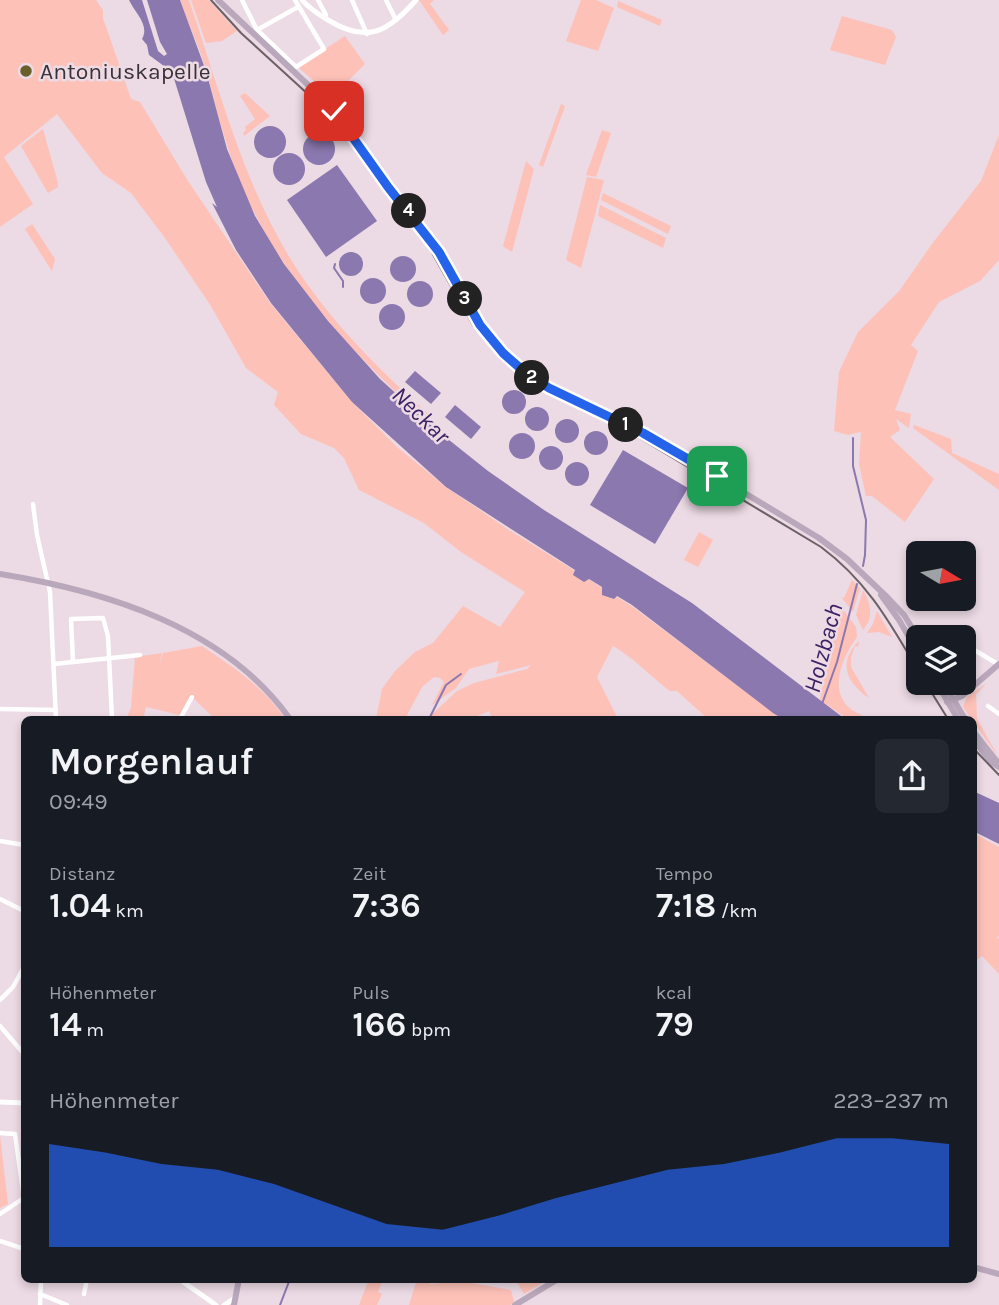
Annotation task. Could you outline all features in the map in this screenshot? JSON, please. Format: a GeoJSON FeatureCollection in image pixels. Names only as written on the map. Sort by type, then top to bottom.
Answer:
{"type":"FeatureCollection","features":[{"type":"Feature","properties":{"kind":"main road"},"geometry":{"type":"LineString","coordinates":[[218,0],[334,111],[439,252],[480,325],[514,364],[549,388],[643,433],[798,523],[846,558],[904,615],[910,625]]}},
{"type":"Feature","properties":{"kind":"main road"},"geometry":{"type":"LineString","coordinates":[[0,574],[89,592],[127,604],[171,624],[211,647],[244,671],[288,716]]}},
{"type":"Feature","properties":{"kind":"main road"},"geometry":{"type":"LineString","coordinates":[[879,590],[906,633]]}},
{"type":"Feature","properties":{"kind":"main road"},"geometry":{"type":"LineString","coordinates":[[976,684],[999,664]]}},
{"type":"Feature","properties":{"kind":"main road"},"geometry":{"type":"LineString","coordinates":[[947,695],[961,716]]}},
{"type":"Feature","properties":{"kind":"main road"},"geometry":{"type":"LineString","coordinates":[[949,695],[951,700]]}},
{"type":"Feature","properties":{"kind":"main road"},"geometry":{"type":"LineString","coordinates":[[951,700],[959,695]]}},
{"type":"Feature","properties":{"kind":"main road"},"geometry":{"type":"LineString","coordinates":[[951,700],[962,696],[962,716]]}},
{"type":"Feature","properties":{"kind":"main road"},"geometry":{"type":"LineString","coordinates":[[977,736],[999,766]]}},
{"type":"Feature","properties":{"kind":"main road"},"geometry":{"type":"LineString","coordinates":[[977,744],[991,762],[999,766]]}},
{"type":"Feature","properties":{"kind":"main road"},"geometry":{"type":"LineString","coordinates":[[977,1268],[999,1274]]}},
{"type":"Feature","properties":{"kind":"main road"},"geometry":{"type":"LineString","coordinates":[[235,1303],[238,1283]]}},
{"type":"Feature","properties":{"kind":"main road"},"geometry":{"type":"LineString","coordinates":[[516,1305],[552,1283]]}},
{"type":"Feature","properties":{"kind":"street"},"geometry":{"type":"LineString","coordinates":[[242,0],[257,30],[296,67],[324,49],[295,0]]}},
{"type":"Feature","properties":{"kind":"street"},"geometry":{"type":"LineString","coordinates":[[302,0],[346,30],[368,34],[396,20],[416,0]]}},
{"type":"Feature","properties":{"kind":"street"},"geometry":{"type":"LineString","coordinates":[[318,0],[325,18]]}},
{"type":"Feature","properties":{"kind":"street"},"geometry":{"type":"LineString","coordinates":[[352,0],[368,34]]}},
{"type":"Feature","properties":{"kind":"street"},"geometry":{"type":"LineString","coordinates":[[386,0],[396,20]]}},
{"type":"Feature","properties":{"kind":"street"},"geometry":{"type":"LineString","coordinates":[[257,30],[298,7]]}},
{"type":"Feature","properties":{"kind":"street"},"geometry":{"type":"LineString","coordinates":[[33,504],[50,592],[56,716]]}},
{"type":"Feature","properties":{"kind":"street"},"geometry":{"type":"LineString","coordinates":[[73,662],[71,619],[103,618],[110,658],[112,716]]}},
{"type":"Feature","properties":{"kind":"street"},"geometry":{"type":"LineString","coordinates":[[976,651],[999,664]]}},
{"type":"Feature","properties":{"kind":"street"},"geometry":{"type":"LineString","coordinates":[[54,664],[140,655]]}},
{"type":"Feature","properties":{"kind":"street"},"geometry":{"type":"LineString","coordinates":[[986,675],[999,672]]}},
{"type":"Feature","properties":{"kind":"street"},"geometry":{"type":"LineString","coordinates":[[182,716],[192,697]]}},
{"type":"Feature","properties":{"kind":"street"},"geometry":{"type":"LineString","coordinates":[[988,706],[999,714]]}},
{"type":"Feature","properties":{"kind":"street"},"geometry":{"type":"LineString","coordinates":[[0,709],[56,710]]}},
{"type":"Feature","properties":{"kind":"street"},"geometry":{"type":"LineString","coordinates":[[0,841],[21,844]]}},
{"type":"Feature","properties":{"kind":"street"},"geometry":{"type":"LineString","coordinates":[[0,899],[21,910]]}},
{"type":"Feature","properties":{"kind":"street"},"geometry":{"type":"LineString","coordinates":[[0,1000],[13,987],[21,972]]}},
{"type":"Feature","properties":{"kind":"street"},"geometry":{"type":"LineString","coordinates":[[0,1026],[21,1050]]}},
{"type":"Feature","properties":{"kind":"street"},"geometry":{"type":"LineString","coordinates":[[0,1102],[21,1102]]}},
{"type":"Feature","properties":{"kind":"street"},"geometry":{"type":"LineString","coordinates":[[0,1132],[15,1134],[21,1177]]}},
{"type":"Feature","properties":{"kind":"street"},"geometry":{"type":"LineString","coordinates":[[0,1214],[21,1200]]}},
{"type":"Feature","properties":{"kind":"street"},"geometry":{"type":"LineString","coordinates":[[0,1241],[21,1248]]}},
{"type":"Feature","properties":{"kind":"street"},"geometry":{"type":"LineString","coordinates":[[40,1305],[41,1283]]}},
{"type":"Feature","properties":{"kind":"street"},"geometry":{"type":"LineString","coordinates":[[83,1294],[86,1283]]}},
{"type":"Feature","properties":{"kind":"street"},"geometry":{"type":"LineString","coordinates":[[185,1283],[216,1305]]}},
{"type":"Feature","properties":{"kind":"street"},"geometry":{"type":"LineString","coordinates":[[40,1294],[69,1304]]}},
{"type":"Feature","properties":{"kind":"street"},"geometry":{"type":"LineString","coordinates":[[224,1305],[235,1303]]}},
{"type":"Feature","properties":{"kind":"shaded area"},"geometry":{"type":"Polygon","coordinates":[[[0,0],[96,0],[103,10],[103,18],[131,99],[140,102],[188,181],[270,303],[352,402],[397,447],[446,487],[506,528],[633,607],[778,716],[705,716],[677,691],[670,691],[613,646],[597,677],[616,716],[492,716],[489,711],[477,716],[430,716],[457,691],[474,683],[527,669],[531,665],[496,674],[499,661],[469,669],[456,688],[432,705],[444,682],[440,678],[434,677],[422,687],[407,716],[377,716],[382,689],[395,671],[415,652],[433,643],[463,606],[500,627],[525,592],[461,552],[424,523],[359,490],[344,458],[334,448],[301,434],[274,405],[278,392],[246,368],[211,306],[131,193],[102,173],[57,114],[4,157],[33,204],[0,227],[0,0]]]}},
{"type":"Feature","properties":{"kind":"shaded area"},"geometry":{"type":"Polygon","coordinates":[[[129,0],[142,0],[158,51],[164,56],[167,54],[160,42],[147,0],[180,0],[206,71],[227,149],[255,216],[284,264],[328,321],[380,379],[488,471],[544,510],[692,603],[841,716],[778,716],[773,713],[632,605],[617,596],[614,599],[602,595],[602,587],[589,579],[584,582],[573,575],[575,570],[446,487],[352,402],[271,303],[236,250],[212,203],[217,207],[206,182],[172,72],[149,55],[147,45],[142,39],[143,24],[129,0]]]}},
{"type":"Feature","properties":{"kind":"shaded area"},"geometry":{"type":"Polygon","coordinates":[[[180,0],[189,0],[247,170],[277,235],[295,266],[340,326],[430,415],[426,420],[332,326],[272,245],[240,181],[203,61],[180,0]]]}},
{"type":"Feature","properties":{"kind":"shaded area"},"geometry":{"type":"Polygon","coordinates":[[[191,0],[209,0],[237,31],[222,41],[206,43],[191,0]]]}},
{"type":"Feature","properties":{"kind":"shaded area"},"geometry":{"type":"Polygon","coordinates":[[[419,0],[434,0],[430,4],[449,30],[443,35],[419,0]]]}},
{"type":"Feature","properties":{"kind":"shaded area"},"geometry":{"type":"Polygon","coordinates":[[[581,0],[596,0],[614,8],[598,51],[566,41],[581,0]]]}},
{"type":"Feature","properties":{"kind":"shaded area"},"geometry":{"type":"Polygon","coordinates":[[[618,1],[662,20],[660,26],[617,7],[618,1]]]}},
{"type":"Feature","properties":{"kind":"shaded area"},"geometry":{"type":"Polygon","coordinates":[[[842,16],[892,30],[896,37],[885,65],[830,50],[842,16]]]}},
{"type":"Feature","properties":{"kind":"shaded area"},"geometry":{"type":"Polygon","coordinates":[[[345,36],[365,64],[332,97],[298,67],[345,36]]]}},
{"type":"Feature","properties":{"kind":"shaded area"},"geometry":{"type":"Polygon","coordinates":[[[245,93],[270,116],[244,136],[245,127],[255,119],[240,96],[245,93]]]}},
{"type":"Feature","properties":{"kind":"shaded area"},"geometry":{"type":"Polygon","coordinates":[[[561,104],[565,106],[543,167],[539,165],[561,104]]]}},
{"type":"Feature","properties":{"kind":"shaded area"},"geometry":{"type":"Polygon","coordinates":[[[270,126],[281,131],[286,142],[281,153],[270,158],[259,153],[254,142],[259,131],[270,126]]]}},
{"type":"Feature","properties":{"kind":"shaded area"},"geometry":{"type":"Polygon","coordinates":[[[43,129],[58,183],[58,187],[48,193],[21,146],[43,129]]]}},
{"type":"Feature","properties":{"kind":"shaded area"},"geometry":{"type":"Polygon","coordinates":[[[602,130],[611,133],[596,177],[586,175],[602,130]]]}},
{"type":"Feature","properties":{"kind":"shaded area"},"geometry":{"type":"Polygon","coordinates":[[[319,133],[330,138],[335,149],[330,160],[319,165],[308,160],[303,149],[308,138],[319,133]]]}},
{"type":"Feature","properties":{"kind":"shaded area"},"geometry":{"type":"Polygon","coordinates":[[[999,135],[999,260],[980,281],[939,302],[911,345],[918,351],[895,410],[911,414],[909,428],[896,419],[900,430],[890,437],[934,479],[905,522],[872,496],[866,496],[859,464],[861,432],[848,435],[834,431],[839,372],[858,332],[900,290],[981,181],[999,135]]]}},
{"type":"Feature","properties":{"kind":"shaded area"},"geometry":{"type":"Polygon","coordinates":[[[289,153],[300,158],[305,169],[300,180],[289,185],[278,180],[273,169],[278,158],[289,153]]]}},
{"type":"Feature","properties":{"kind":"shaded area"},"geometry":{"type":"Polygon","coordinates":[[[526,161],[534,169],[512,252],[503,246],[526,161]]]}},
{"type":"Feature","properties":{"kind":"shaded area"},"geometry":{"type":"Polygon","coordinates":[[[337,165],[377,221],[326,257],[287,200],[337,165]]]}},
{"type":"Feature","properties":{"kind":"shaded area"},"geometry":{"type":"Polygon","coordinates":[[[587,177],[604,180],[581,268],[566,260],[587,177]]]}},
{"type":"Feature","properties":{"kind":"shaded area"},"geometry":{"type":"Polygon","coordinates":[[[603,193],[671,226],[668,234],[601,200],[603,193]]]}},
{"type":"Feature","properties":{"kind":"shaded area"},"geometry":{"type":"Polygon","coordinates":[[[600,205],[666,238],[663,248],[598,216],[600,205]]]}},
{"type":"Feature","properties":{"kind":"shaded area"},"geometry":{"type":"Polygon","coordinates":[[[32,224],[55,259],[52,271],[25,229],[32,224]]]}},
{"type":"Feature","properties":{"kind":"shaded area"},"geometry":{"type":"Polygon","coordinates":[[[346,252],[356,252],[363,259],[363,269],[356,276],[346,276],[339,269],[339,259],[346,252]]]}},
{"type":"Feature","properties":{"kind":"shaded area"},"geometry":{"type":"Polygon","coordinates":[[[403,256],[412,260],[416,269],[412,278],[403,282],[394,278],[390,269],[394,260],[403,256]]]}},
{"type":"Feature","properties":{"kind":"shaded area"},"geometry":{"type":"Polygon","coordinates":[[[373,278],[382,282],[386,291],[382,300],[373,304],[364,300],[360,291],[364,282],[373,278]]]}},
{"type":"Feature","properties":{"kind":"shaded area"},"geometry":{"type":"Polygon","coordinates":[[[420,281],[429,285],[433,294],[429,303],[420,307],[411,303],[407,294],[411,285],[420,281]]]}},
{"type":"Feature","properties":{"kind":"shaded area"},"geometry":{"type":"Polygon","coordinates":[[[392,304],[401,308],[405,317],[401,326],[392,330],[383,326],[379,317],[383,308],[392,304]]]}},
{"type":"Feature","properties":{"kind":"shaded area"},"geometry":{"type":"Polygon","coordinates":[[[415,371],[441,393],[431,404],[405,382],[415,371]]]}},
{"type":"Feature","properties":{"kind":"shaded area"},"geometry":{"type":"Polygon","coordinates":[[[509,390],[519,390],[526,397],[526,407],[519,414],[509,414],[502,407],[502,397],[509,390]]]}},
{"type":"Feature","properties":{"kind":"shaded area"},"geometry":{"type":"Polygon","coordinates":[[[455,405],[481,427],[471,439],[445,417],[455,405]]]}},
{"type":"Feature","properties":{"kind":"shaded area"},"geometry":{"type":"Polygon","coordinates":[[[532,407],[542,407],[549,414],[549,424],[542,431],[532,431],[525,424],[525,414],[532,407]]]}},
{"type":"Feature","properties":{"kind":"shaded area"},"geometry":{"type":"Polygon","coordinates":[[[567,419],[576,422],[579,431],[576,440],[567,443],[558,440],[555,431],[558,422],[567,419]]]}},
{"type":"Feature","properties":{"kind":"shaded area"},"geometry":{"type":"Polygon","coordinates":[[[914,425],[951,439],[952,453],[999,474],[999,490],[913,428],[914,425]]]}},
{"type":"Feature","properties":{"kind":"shaded area"},"geometry":{"type":"Polygon","coordinates":[[[596,431],[607,438],[608,443],[601,454],[596,455],[585,448],[584,443],[591,432],[596,431]]]}},
{"type":"Feature","properties":{"kind":"shaded area"},"geometry":{"type":"Polygon","coordinates":[[[522,433],[531,437],[535,446],[531,455],[522,459],[513,455],[509,446],[513,437],[522,433]]]}},
{"type":"Feature","properties":{"kind":"shaded area"},"geometry":{"type":"Polygon","coordinates":[[[551,446],[560,449],[563,458],[560,467],[551,470],[542,467],[539,458],[542,449],[551,446]]]}},
{"type":"Feature","properties":{"kind":"shaded area"},"geometry":{"type":"Polygon","coordinates":[[[623,450],[688,488],[655,544],[590,505],[623,450]]]}},
{"type":"Feature","properties":{"kind":"shaded area"},"geometry":{"type":"Polygon","coordinates":[[[577,462],[588,469],[589,474],[582,485],[577,486],[566,479],[565,474],[572,463],[577,462]]]}},
{"type":"Feature","properties":{"kind":"shaded area"},"geometry":{"type":"Polygon","coordinates":[[[699,532],[713,540],[698,567],[684,560],[699,532]]]}},
{"type":"Feature","properties":{"kind":"shaded area"},"geometry":{"type":"Polygon","coordinates":[[[852,580],[860,588],[853,612],[841,597],[844,598],[852,580]]]}},
{"type":"Feature","properties":{"kind":"shaded area"},"geometry":{"type":"Polygon","coordinates":[[[863,590],[870,610],[869,620],[863,630],[856,615],[863,590]]]}},
{"type":"Feature","properties":{"kind":"shaded area"},"geometry":{"type":"Polygon","coordinates":[[[843,609],[856,627],[857,637],[841,667],[840,692],[847,706],[863,716],[844,716],[820,700],[826,663],[843,609]]]}},
{"type":"Feature","properties":{"kind":"shaded area"},"geometry":{"type":"Polygon","coordinates":[[[877,611],[892,637],[879,632],[867,633],[877,611]]]}},
{"type":"Feature","properties":{"kind":"shaded area"},"geometry":{"type":"Polygon","coordinates":[[[859,641],[851,657],[851,667],[869,698],[855,686],[848,672],[848,657],[852,649],[859,641]]]}},
{"type":"Feature","properties":{"kind":"shaded area"},"geometry":{"type":"Polygon","coordinates":[[[202,646],[258,688],[283,716],[212,716],[191,696],[180,715],[146,707],[144,716],[127,716],[131,708],[135,657],[162,653],[159,666],[163,653],[202,646]]]}},
{"type":"Feature","properties":{"kind":"shaded area"},"geometry":{"type":"Polygon","coordinates":[[[976,694],[977,716],[969,716],[963,707],[967,697],[976,694]]]}},
{"type":"Feature","properties":{"kind":"shaded area"},"geometry":{"type":"Polygon","coordinates":[[[977,719],[999,758],[977,727],[977,719]]]}},
{"type":"Feature","properties":{"kind":"shaded area"},"geometry":{"type":"Polygon","coordinates":[[[977,793],[999,803],[999,844],[977,833],[977,793]]]}},
{"type":"Feature","properties":{"kind":"shaded area"},"geometry":{"type":"Polygon","coordinates":[[[977,835],[999,847],[999,974],[982,956],[977,960],[977,835]]]}},
{"type":"Feature","properties":{"kind":"shaded area"},"geometry":{"type":"Polygon","coordinates":[[[0,1135],[8,1204],[0,1208],[0,1135]]]}},
{"type":"Feature","properties":{"kind":"shaded area"},"geometry":{"type":"Polygon","coordinates":[[[367,1283],[381,1283],[378,1292],[382,1294],[377,1305],[359,1305],[367,1283]]]}},
{"type":"Feature","properties":{"kind":"shaded area"},"geometry":{"type":"Polygon","coordinates":[[[416,1283],[472,1283],[511,1290],[514,1302],[510,1305],[409,1305],[416,1283]]]}},
{"type":"Feature","properties":{"kind":"shaded area"},"geometry":{"type":"Polygon","coordinates":[[[517,1283],[542,1283],[524,1294],[517,1283]]]}},
{"type":"Feature","properties":{"kind":"waterway"},"geometry":{"type":"LineString","coordinates":[[335,264],[334,268],[343,281],[343,287]]}},
{"type":"Feature","properties":{"kind":"waterway","name":"Holzbach"},"geometry":{"type":"LineString","coordinates":[[853,438],[853,466],[866,520],[863,566]]}},
{"type":"Feature","properties":{"kind":"waterway","name":"Holzbach"},"geometry":{"type":"LineString","coordinates":[[822,704],[837,662],[857,584]]}},
{"type":"Feature","properties":{"kind":"waterway"},"geometry":{"type":"LineString","coordinates":[[430,716],[446,685],[461,674]]}},
{"type":"Feature","properties":{"kind":"waterway"},"geometry":{"type":"LineString","coordinates":[[280,1305],[288,1283]]}},
{"type":"Feature","properties":{"kind":"tram line"},"geometry":{"type":"LineString","coordinates":[[211,0],[241,33],[310,96],[339,127],[431,251],[473,325],[501,359],[536,387],[633,434],[821,547],[838,560],[865,589],[906,650]]}},
{"type":"Feature","properties":{"kind":"tram line"},"geometry":{"type":"LineString","coordinates":[[933,695],[946,716]]}},
{"type":"Feature","properties":{"kind":"tram line"},"geometry":{"type":"LineString","coordinates":[[977,752],[999,775]]}},
{"type":"Feature","properties":{"kind":"place","name":"Antoniuskapelle"},"geometry":{"type":"Point","coordinates":[26,71]}},
{"type":"Feature","properties":{"kind":"route"},"geometry":{"type":"LineString","coordinates":[[334,111],[439,252],[480,325],[503,353],[528,375],[549,388],[643,433],[717,476]]}},
{"type":"Feature","properties":{"kind":"water label","name":"Neckar"},"geometry":{"type":"Point","coordinates":[421,415]}}]}
